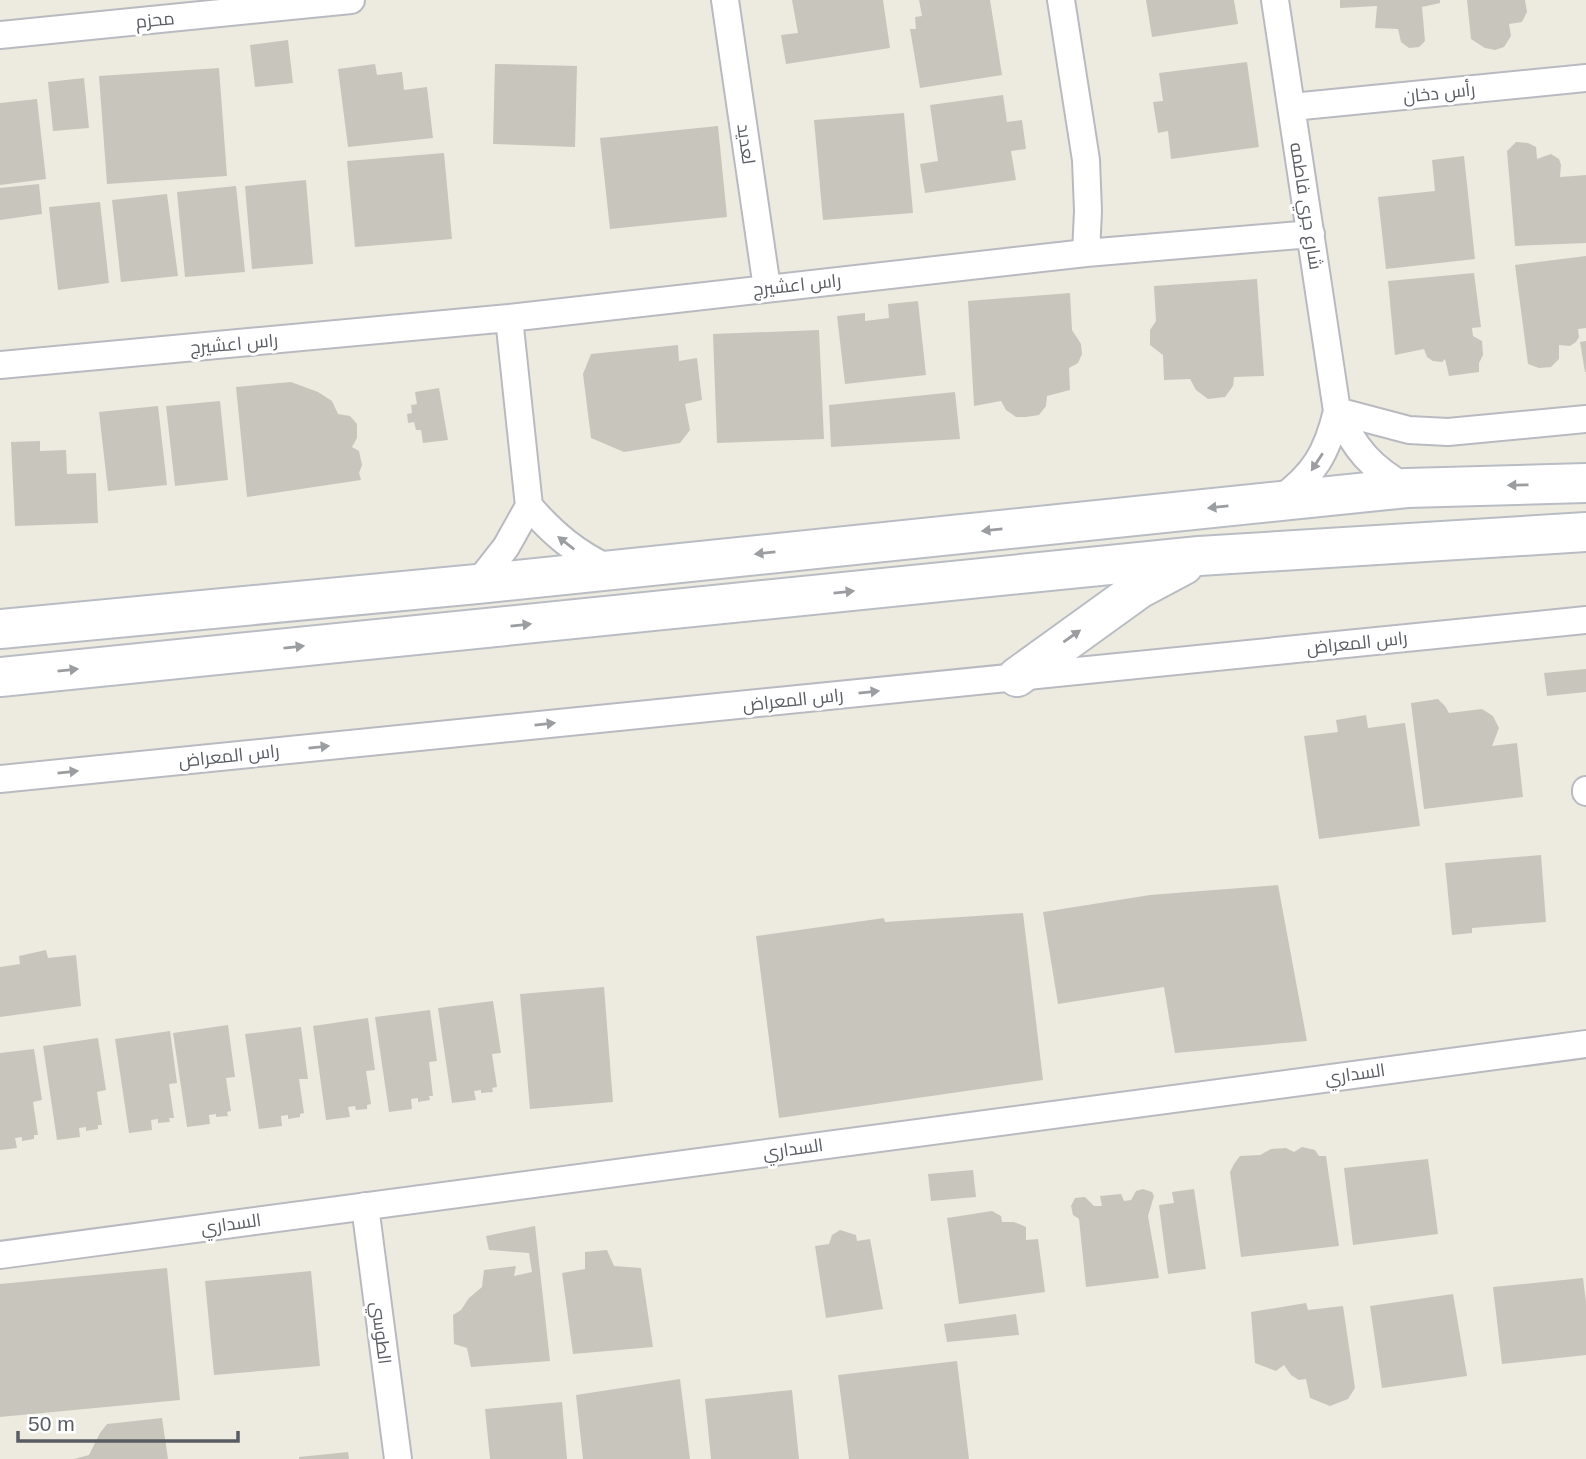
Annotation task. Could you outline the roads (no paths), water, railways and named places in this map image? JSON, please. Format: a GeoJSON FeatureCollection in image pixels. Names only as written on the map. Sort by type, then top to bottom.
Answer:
{"type":"FeatureCollection","features":[{"type":"Feature","properties":{"kind":"street","name":"محزم"},"geometry":{"type":"LineString","coordinates":[[0,35],[351,0]]}},
{"type":"Feature","properties":{"kind":"street","name":"لعديد"},"geometry":{"type":"LineString","coordinates":[[725,0],[766,288]]}},
{"type":"Feature","properties":{"kind":"street"},"geometry":{"type":"LineString","coordinates":[[1061,0],[1086,160],[1086,253]]}},
{"type":"Feature","properties":{"kind":"street","name":"شارع جري فاطمه"},"geometry":{"type":"LineString","coordinates":[[1275,0],[1337,411],[1364,457],[1384,475],[1407,488]]}},
{"type":"Feature","properties":{"kind":"street","name":"رأس دخان"},"geometry":{"type":"LineString","coordinates":[[1292,107],[1586,78]]}},
{"type":"Feature","properties":{"kind":"street","name":"راس اعشيرج"},"geometry":{"type":"LineString","coordinates":[[0,365],[509,318],[1086,253],[1311,234]]}},
{"type":"Feature","properties":{"kind":"street"},"geometry":{"type":"LineString","coordinates":[[509,318],[529,506],[565,543],[610,569]]}},
{"type":"Feature","properties":{"kind":"street"},"geometry":{"type":"LineString","coordinates":[[1337,411],[1409,430],[1448,432],[1586,419]]}},
{"type":"Feature","properties":{"kind":"street","name":"شارع جري فاطمه"},"geometry":{"type":"LineString","coordinates":[[1278,501],[1301,485],[1319,463],[1331,438],[1337,411]]}},
{"type":"Feature","properties":{"kind":"street"},"geometry":{"type":"LineString","coordinates":[[0,629],[477,584],[1407,488],[1586,483]]}},
{"type":"Feature","properties":{"kind":"street"},"geometry":{"type":"LineString","coordinates":[[477,584],[506,547],[529,506]]}},
{"type":"Feature","properties":{"kind":"street"},"geometry":{"type":"LineString","coordinates":[[0,677],[1199,556],[1586,531]]}},
{"type":"Feature","properties":{"kind":"street"},"geometry":{"type":"LineString","coordinates":[[1017,677],[1139,589],[1199,556]]}},
{"type":"Feature","properties":{"kind":"street","name":"راس المعراض"},"geometry":{"type":"LineString","coordinates":[[0,779],[1586,620]]}},
{"type":"Feature","properties":{"kind":"street","name":"السداري"},"geometry":{"type":"LineString","coordinates":[[0,1255],[1586,1044]]}},
{"type":"Feature","properties":{"kind":"street","name":"الطوسي"},"geometry":{"type":"LineString","coordinates":[[365,1206],[398,1459]]}}]}
